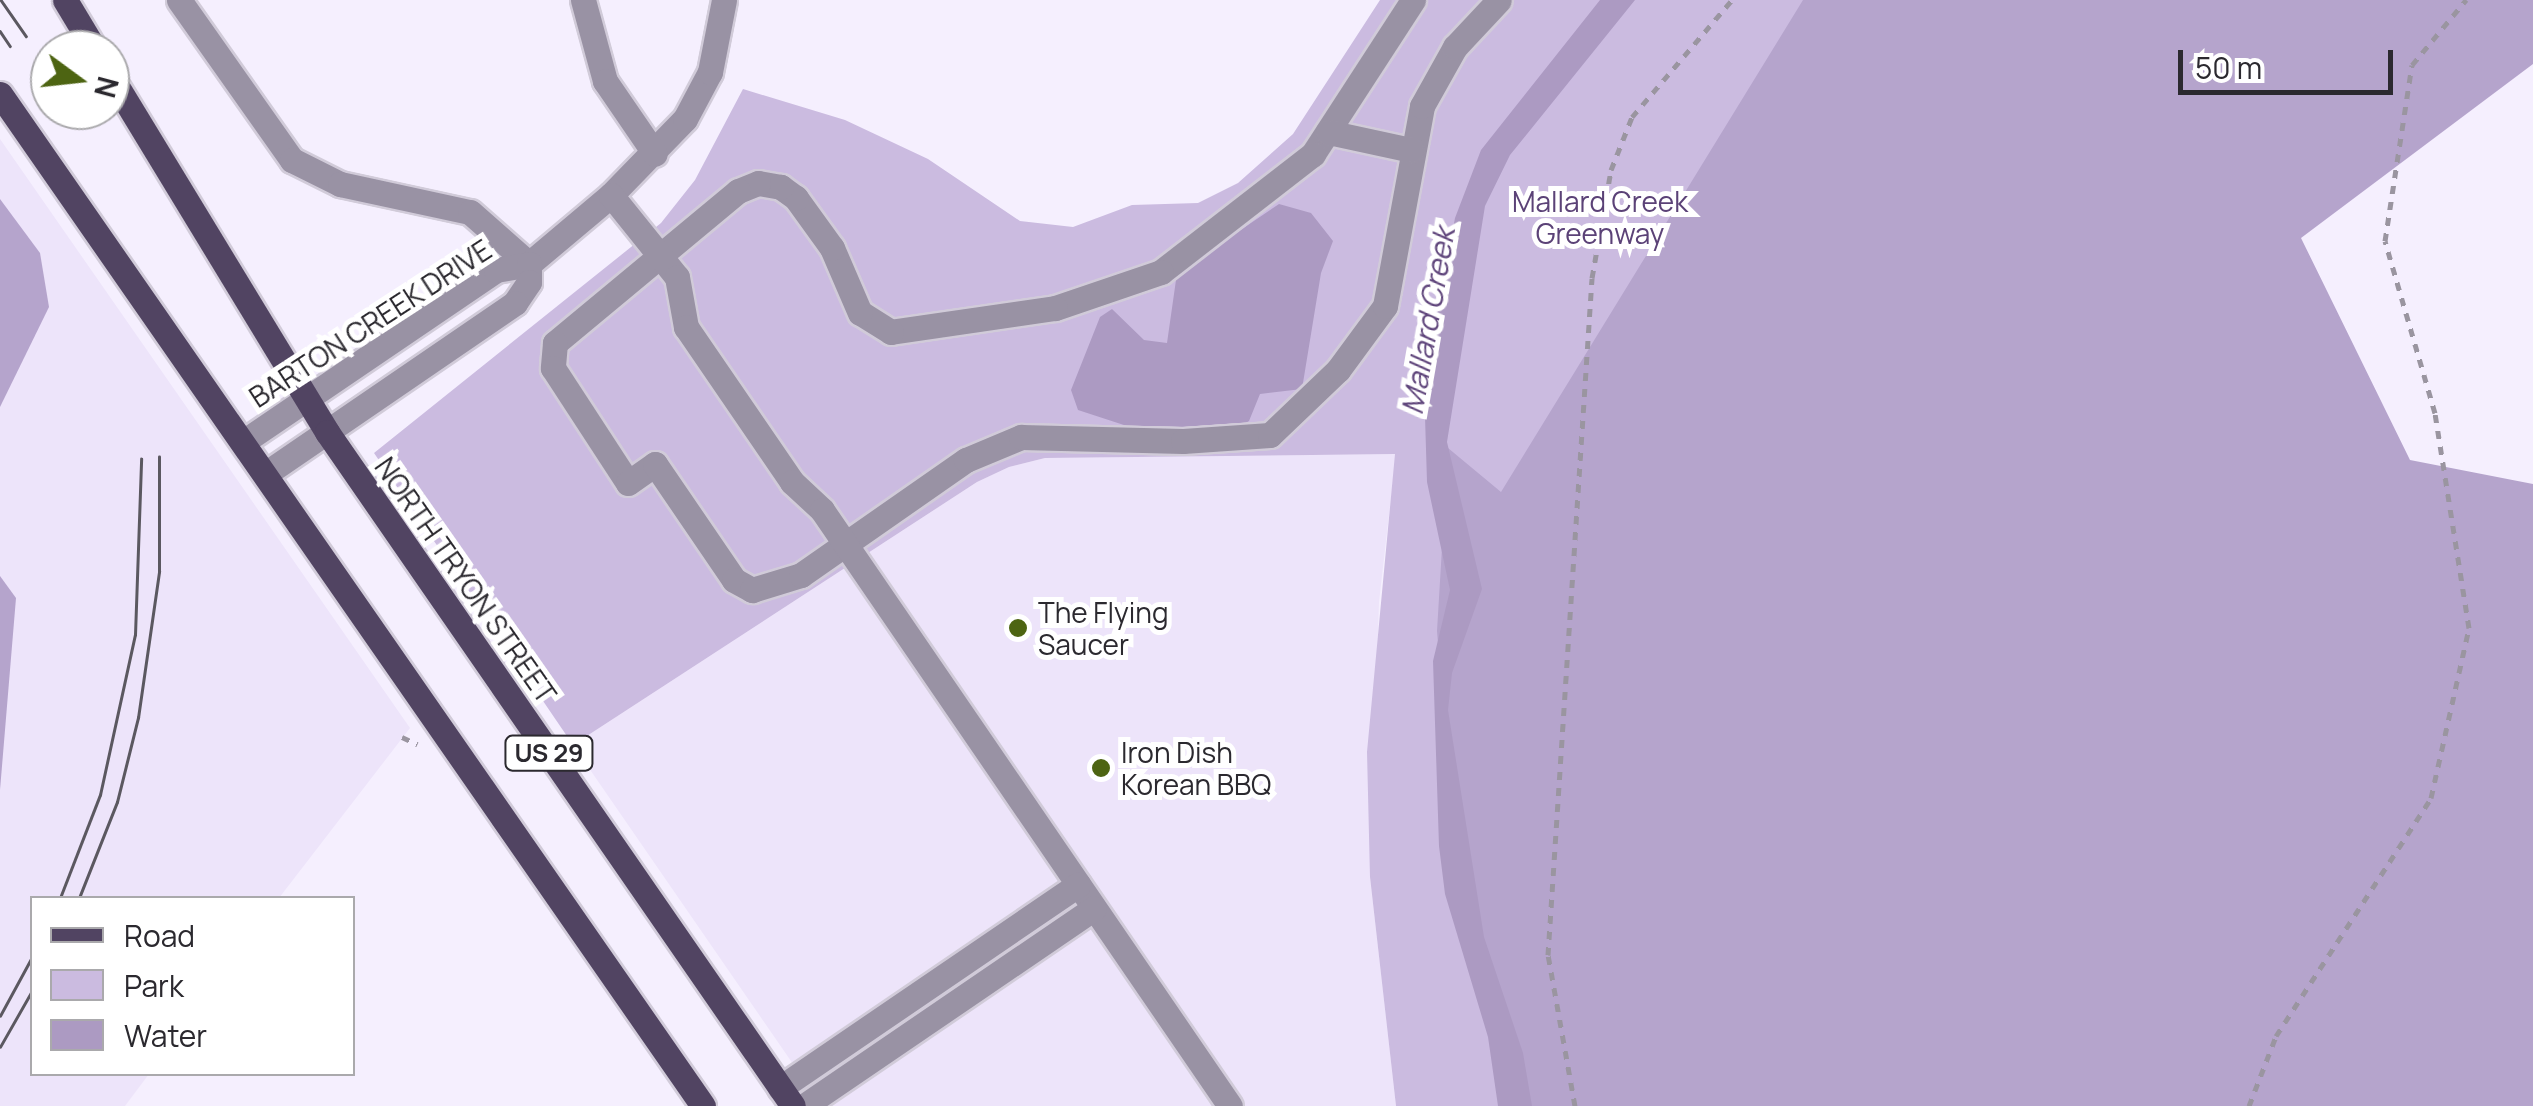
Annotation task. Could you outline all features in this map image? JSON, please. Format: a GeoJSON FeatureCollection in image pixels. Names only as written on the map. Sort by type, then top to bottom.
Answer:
{"type":"FeatureCollection","features":[{"type":"Feature","properties":{"kind":"main road"},"geometry":{"type":"LineString","coordinates":[[65,0],[83,30]]}},
{"type":"Feature","properties":{"kind":"main road","name":"US 29"},"geometry":{"type":"LineString","coordinates":[[0,94],[246,440],[703,1106]]}},
{"type":"Feature","properties":{"kind":"main road","name":"NORTH TRYON STREET"},"geometry":{"type":"LineString","coordinates":[[130,108],[327,432],[787,1097]]}},
{"type":"Feature","properties":{"kind":"street"},"geometry":{"type":"LineString","coordinates":[[179,0],[292,160],[340,184],[470,212],[529,264]]}},
{"type":"Feature","properties":{"kind":"street"},"geometry":{"type":"LineString","coordinates":[[583,0],[606,82],[655,154]]}},
{"type":"Feature","properties":{"kind":"street","name":"BARTON CREEK DRIVE"},"geometry":{"type":"LineString","coordinates":[[246,440],[496,270],[529,264],[611,195],[655,154],[704,86],[724,0]]}},
{"type":"Feature","properties":{"kind":"street"},"geometry":{"type":"LineString","coordinates":[[1413,0],[1313,154],[1161,272],[1044,310],[918,332],[880,328],[860,313],[816,224],[774,184],[744,187],[664,258],[555,343],[551,362],[628,482],[655,464],[743,588],[776,587],[846,546],[966,460],[1021,437],[1245,440],[1277,430],[1338,370],[1385,306],[1412,150],[1434,80],[1499,0]]}},
{"type":"Feature","properties":{"kind":"street"},"geometry":{"type":"LineString","coordinates":[[1328,132],[1412,150]]}},
{"type":"Feature","properties":{"kind":"street"},"geometry":{"type":"LineString","coordinates":[[611,195],[664,258],[680,285],[686,327],[792,482],[846,546],[1230,1106]]}},
{"type":"Feature","properties":{"kind":"street","name":"BARTON CREEK DRIVE"},"geometry":{"type":"LineString","coordinates":[[268,472],[515,303],[529,282],[529,264]]}},
{"type":"Feature","properties":{"kind":"street"},"geometry":{"type":"LineString","coordinates":[[787,1097],[1078,884]]}},
{"type":"Feature","properties":{"kind":"street"},"geometry":{"type":"LineString","coordinates":[[804,1106],[1094,908]]}},
{"type":"Feature","properties":{"kind":"path"},"geometry":{"type":"LineString","coordinates":[[1576,1106],[1548,955],[1594,265],[1611,170],[1632,117],[1732,0]]}},
{"type":"Feature","properties":{"kind":"path"},"geometry":{"type":"LineString","coordinates":[[2249,1106],[2276,1036],[2431,798],[2469,628],[2435,414],[2384,241],[2412,65],[2466,0]]}},
{"type":"Feature","properties":{"kind":"shaded area"},"geometry":{"type":"Polygon","coordinates":[[[1803,0],[2533,0],[2533,64],[2301,238],[2410,460],[2533,484],[2533,1106],[1503,1106],[1459,895],[1437,631],[1448,448],[1501,492],[1803,0]]]}},
{"type":"Feature","properties":{"kind":"shaded area"},"geometry":{"type":"Polygon","coordinates":[[[0,139],[410,728],[281,896],[30,896],[30,1076],[148,1076],[125,1106],[0,1106],[0,139]]]}},
{"type":"Feature","properties":{"kind":"shaded area"},"geometry":{"type":"Polygon","coordinates":[[[0,199],[40,253],[49,307],[0,407],[0,199]]]}},
{"type":"Feature","properties":{"kind":"shaded area"},"geometry":{"type":"Polygon","coordinates":[[[1396,454],[1379,602],[1370,877],[1396,1106],[822,1106],[573,745],[977,482],[1009,467],[1045,458],[1396,454]]]}},
{"type":"Feature","properties":{"kind":"shaded area"},"geometry":{"type":"Polygon","coordinates":[[[0,576],[16,598],[0,790],[0,576]]]}},
{"type":"Feature","properties":{"kind":"green space","name":"Mallard Creek Greenway"},"geometry":{"type":"Polygon","coordinates":[[[1380,0],[1982,0],[1683,1106],[1396,1106],[1370,877],[1367,752],[1395,454],[1045,458],[1009,467],[977,482],[573,745],[374,453],[661,223],[695,180],[743,89],[845,120],[928,159],[1020,221],[1073,227],[1132,205],[1198,203],[1238,183],[1293,134],[1380,0]]]}},
{"type":"Feature","properties":{"kind":"water"},"geometry":{"type":"Polygon","coordinates":[[[1600,0],[1635,0],[1510,155],[1485,206],[1447,442],[1482,589],[1452,673],[1448,710],[1484,937],[1523,1053],[1532,1106],[1498,1106],[1488,1037],[1445,894],[1439,846],[1433,661],[1450,590],[1427,482],[1424,384],[1455,218],[1481,150],[1600,0]]]}},
{"type":"Feature","properties":{"kind":"water"},"geometry":{"type":"Polygon","coordinates":[[[1279,204],[1311,213],[1333,241],[1321,273],[1302,389],[1260,394],[1249,421],[1237,428],[1130,427],[1078,410],[1071,390],[1100,317],[1112,309],[1144,340],[1167,343],[1177,273],[1279,204]]]}},
{"type":"Feature","properties":{"kind":"tram line"},"geometry":{"type":"LineString","coordinates":[[1,0],[26,36]]}},
{"type":"Feature","properties":{"kind":"tram line"},"geometry":{"type":"LineString","coordinates":[[0,31],[10,46]]}},
{"type":"Feature","properties":{"kind":"tram line"},"geometry":{"type":"LineString","coordinates":[[80,896],[117,802],[138,718],[159,572],[159,457]]}},
{"type":"Feature","properties":{"kind":"tram line"},"geometry":{"type":"LineString","coordinates":[[61,896],[100,795],[135,635],[141,459]]}},
{"type":"Feature","properties":{"kind":"tram line"},"geometry":{"type":"LineString","coordinates":[[0,1016],[30,961]]}},
{"type":"Feature","properties":{"kind":"tram line"},"geometry":{"type":"LineString","coordinates":[[0,1047],[30,994]]}},
{"type":"Feature","properties":{"kind":"place","name":"The Flying Saucer"},"geometry":{"type":"Point","coordinates":[1018,628]}},
{"type":"Feature","properties":{"kind":"place","name":"Iron Dish Korean BBQ"},"geometry":{"type":"Point","coordinates":[1101,768]}},
{"type":"Feature","properties":{"kind":"water label","name":"Mallard Creek"},"geometry":{"type":"Point","coordinates":[1428,321]}}]}
